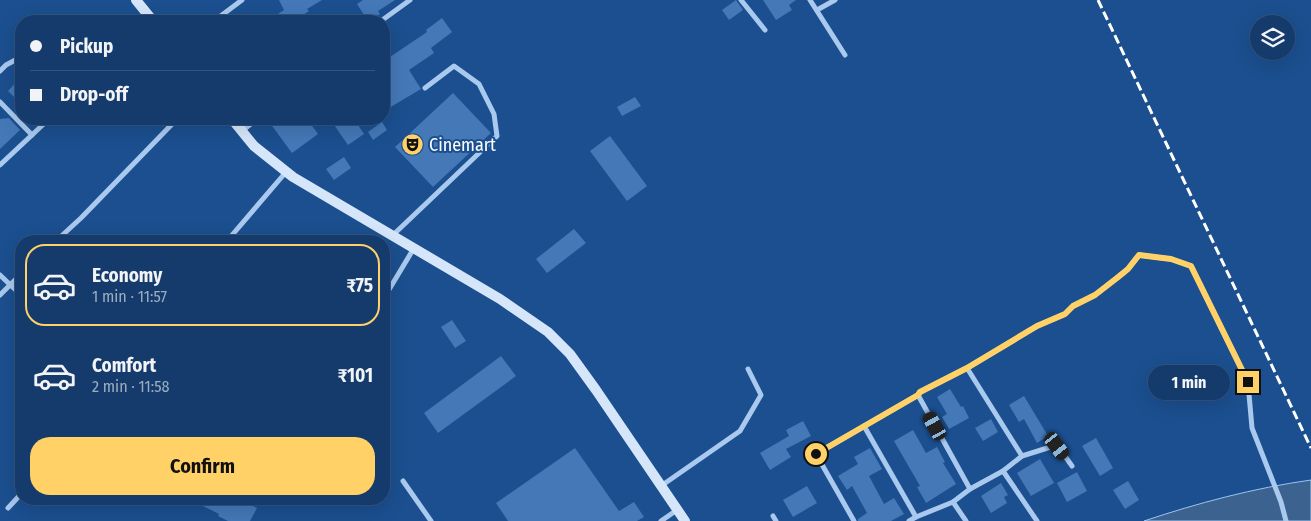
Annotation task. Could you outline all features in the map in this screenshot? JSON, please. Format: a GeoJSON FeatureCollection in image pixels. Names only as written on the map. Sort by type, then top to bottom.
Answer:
{"type":"FeatureCollection","features":[{"type":"Feature","properties":{"kind":"street"},"geometry":{"type":"LineString","coordinates":[[136,0],[148,15]]}},
{"type":"Feature","properties":{"kind":"street"},"geometry":{"type":"LineString","coordinates":[[222,15],[242,0]]}},
{"type":"Feature","properties":{"kind":"street"},"geometry":{"type":"LineString","coordinates":[[389,15],[410,0]]}},
{"type":"Feature","properties":{"kind":"street"},"geometry":{"type":"LineString","coordinates":[[741,0],[765,30]]}},
{"type":"Feature","properties":{"kind":"street"},"geometry":{"type":"LineString","coordinates":[[810,0],[845,55]]}},
{"type":"Feature","properties":{"kind":"street"},"geometry":{"type":"LineString","coordinates":[[817,10],[835,0]]}},
{"type":"Feature","properties":{"kind":"street"},"geometry":{"type":"LineString","coordinates":[[0,71],[6,65],[15,61]]}},
{"type":"Feature","properties":{"kind":"street"},"geometry":{"type":"LineString","coordinates":[[392,236],[497,136],[494,114],[479,84],[454,66],[425,88]]}},
{"type":"Feature","properties":{"kind":"street"},"geometry":{"type":"LineString","coordinates":[[0,102],[15,117]]}},
{"type":"Feature","properties":{"kind":"street"},"geometry":{"type":"LineString","coordinates":[[23,125],[32,134]]}},
{"type":"Feature","properties":{"kind":"street"},"geometry":{"type":"LineString","coordinates":[[0,165],[42,125]]}},
{"type":"Feature","properties":{"kind":"street"},"geometry":{"type":"LineString","coordinates":[[63,235],[171,125]]}},
{"type":"Feature","properties":{"kind":"street"},"geometry":{"type":"LineString","coordinates":[[237,125],[254,146],[286,171],[500,299],[548,332],[576,361],[685,521]]}},
{"type":"Feature","properties":{"kind":"street"},"geometry":{"type":"LineString","coordinates":[[242,131],[250,125]]}},
{"type":"Feature","properties":{"kind":"street"},"geometry":{"type":"LineString","coordinates":[[232,235],[286,171]]}},
{"type":"Feature","properties":{"kind":"street"},"geometry":{"type":"LineString","coordinates":[[390,288],[414,248]]}},
{"type":"Feature","properties":{"kind":"street"},"geometry":{"type":"LineString","coordinates":[[854,521],[816,454],[918,395],[920,392],[967,368],[1037,326],[1065,314],[1073,306],[1095,295],[1128,269],[1139,255],[1171,259],[1191,266],[1248,382],[1252,428],[1281,502],[1286,521]]}},
{"type":"Feature","properties":{"kind":"street"},"geometry":{"type":"LineString","coordinates":[[0,275],[15,289]]}},
{"type":"Feature","properties":{"kind":"street"},"geometry":{"type":"LineString","coordinates":[[0,295],[15,279]]}},
{"type":"Feature","properties":{"kind":"street"},"geometry":{"type":"LineString","coordinates":[[967,368],[1022,456]]}},
{"type":"Feature","properties":{"kind":"street"},"geometry":{"type":"LineString","coordinates":[[661,486],[740,431],[761,395],[748,369]]}},
{"type":"Feature","properties":{"kind":"street"},"geometry":{"type":"LineString","coordinates":[[918,395],[970,489]]}},
{"type":"Feature","properties":{"kind":"street"},"geometry":{"type":"LineString","coordinates":[[864,426],[916,516]]}},
{"type":"Feature","properties":{"kind":"street"},"geometry":{"type":"LineString","coordinates":[[909,521],[916,516],[953,502],[970,489],[1003,471],[1022,456],[1057,446],[1072,466]]}},
{"type":"Feature","properties":{"kind":"street"},"geometry":{"type":"LineString","coordinates":[[1003,471],[1037,521]]}},
{"type":"Feature","properties":{"kind":"street"},"geometry":{"type":"LineString","coordinates":[[403,481],[432,521]]}},
{"type":"Feature","properties":{"kind":"street"},"geometry":{"type":"LineString","coordinates":[[8,508],[15,500]]}},
{"type":"Feature","properties":{"kind":"street"},"geometry":{"type":"LineString","coordinates":[[953,502],[966,521]]}},
{"type":"Feature","properties":{"kind":"street"},"geometry":{"type":"LineString","coordinates":[[662,521],[678,510]]}},
{"type":"Feature","properties":{"kind":"water"},"geometry":{"type":"Polygon","coordinates":[[[1311,480],[1311,521],[1144,521],[1226,497],[1268,487],[1311,480]]]}},
{"type":"Feature","properties":{"kind":"building"},"geometry":{"type":"Polygon","coordinates":[[[279,0],[322,0],[307,9],[309,11],[303,15],[276,15],[284,10],[279,0]]]}},
{"type":"Feature","properties":{"kind":"building"},"geometry":{"type":"Polygon","coordinates":[[[363,0],[395,0],[378,11],[380,14],[378,15],[364,15],[357,4],[363,0]]]}},
{"type":"Feature","properties":{"kind":"building"},"geometry":{"type":"Polygon","coordinates":[[[736,0],[743,10],[729,20],[722,10],[736,0]]]}},
{"type":"Feature","properties":{"kind":"building"},"geometry":{"type":"Polygon","coordinates":[[[763,0],[796,0],[789,5],[792,10],[776,20],[763,0]]]}},
{"type":"Feature","properties":{"kind":"building"},"geometry":{"type":"Polygon","coordinates":[[[442,18],[452,32],[431,48],[434,53],[409,70],[421,89],[390,107],[390,57],[427,32],[426,30],[442,18]]]}},
{"type":"Feature","properties":{"kind":"building"},"geometry":{"type":"Polygon","coordinates":[[[15,83],[15,98],[8,91],[15,83]]]}},
{"type":"Feature","properties":{"kind":"building"},"geometry":{"type":"Polygon","coordinates":[[[453,93],[491,133],[433,187],[395,147],[453,93]]]}},
{"type":"Feature","properties":{"kind":"building"},"geometry":{"type":"Polygon","coordinates":[[[635,97],[641,106],[622,116],[617,107],[635,97]]]}},
{"type":"Feature","properties":{"kind":"building"},"geometry":{"type":"Polygon","coordinates":[[[9,118],[20,130],[0,149],[0,119],[9,118]]]}},
{"type":"Feature","properties":{"kind":"building"},"geometry":{"type":"Polygon","coordinates":[[[271,125],[311,125],[318,134],[292,153],[271,125]]]}},
{"type":"Feature","properties":{"kind":"building"},"geometry":{"type":"Polygon","coordinates":[[[334,125],[358,125],[364,134],[348,145],[334,125]]]}},
{"type":"Feature","properties":{"kind":"building"},"geometry":{"type":"Polygon","coordinates":[[[378,125],[384,125],[387,130],[373,140],[368,132],[378,125]]]}},
{"type":"Feature","properties":{"kind":"building"},"geometry":{"type":"Polygon","coordinates":[[[610,136],[647,186],[627,201],[590,151],[610,136]]]}},
{"type":"Feature","properties":{"kind":"building"},"geometry":{"type":"Polygon","coordinates":[[[344,157],[351,168],[334,180],[326,169],[344,157]]]}},
{"type":"Feature","properties":{"kind":"building"},"geometry":{"type":"Polygon","coordinates":[[[574,229],[586,243],[547,273],[536,259],[574,229]]]}},
{"type":"Feature","properties":{"kind":"building"},"geometry":{"type":"Polygon","coordinates":[[[452,320],[466,341],[455,348],[441,327],[452,320]]]}},
{"type":"Feature","properties":{"kind":"building"},"geometry":{"type":"Polygon","coordinates":[[[501,356],[516,376],[438,433],[424,413],[501,356]]]}},
{"type":"Feature","properties":{"kind":"building"},"geometry":{"type":"Polygon","coordinates":[[[950,389],[961,407],[963,406],[969,418],[949,429],[942,417],[947,414],[937,397],[950,389]]]}},
{"type":"Feature","properties":{"kind":"building"},"geometry":{"type":"Polygon","coordinates":[[[1024,396],[1048,436],[1037,443],[1024,419],[1019,422],[1009,405],[1024,396]]]}},
{"type":"Feature","properties":{"kind":"building"},"geometry":{"type":"Polygon","coordinates":[[[991,419],[998,432],[983,441],[975,428],[991,419]]]}},
{"type":"Feature","properties":{"kind":"building"},"geometry":{"type":"Polygon","coordinates":[[[803,421],[811,436],[786,449],[791,457],[770,470],[760,453],[789,436],[786,430],[803,421]]]}},
{"type":"Feature","properties":{"kind":"building"},"geometry":{"type":"Polygon","coordinates":[[[913,430],[926,453],[937,447],[945,462],[943,463],[956,484],[926,503],[917,487],[920,486],[894,441],[913,430]]]}},
{"type":"Feature","properties":{"kind":"building"},"geometry":{"type":"Polygon","coordinates":[[[1096,438],[1113,468],[1100,476],[1082,446],[1096,438]]]}},
{"type":"Feature","properties":{"kind":"building"},"geometry":{"type":"Polygon","coordinates":[[[575,448],[619,511],[634,502],[644,517],[637,521],[508,521],[496,503],[575,448]]]}},
{"type":"Feature","properties":{"kind":"building"},"geometry":{"type":"Polygon","coordinates":[[[870,448],[882,469],[869,476],[884,504],[894,498],[904,514],[891,521],[858,521],[867,513],[852,486],[847,490],[838,476],[858,464],[854,457],[870,448]]]}},
{"type":"Feature","properties":{"kind":"building"},"geometry":{"type":"Polygon","coordinates":[[[1040,459],[1054,483],[1031,496],[1017,473],[1040,459]]]}},
{"type":"Feature","properties":{"kind":"building"},"geometry":{"type":"Polygon","coordinates":[[[1077,472],[1087,491],[1067,502],[1057,483],[1077,472]]]}},
{"type":"Feature","properties":{"kind":"building"},"geometry":{"type":"Polygon","coordinates":[[[1128,481],[1139,500],[1125,509],[1113,490],[1128,481]]]}},
{"type":"Feature","properties":{"kind":"building"},"geometry":{"type":"Polygon","coordinates":[[[1001,483],[1008,495],[1004,497],[1007,503],[991,513],[981,496],[1001,483]]]}},
{"type":"Feature","properties":{"kind":"building"},"geometry":{"type":"Polygon","coordinates":[[[807,486],[817,503],[793,517],[783,500],[807,486]]]}},
{"type":"Feature","properties":{"kind":"building"},"geometry":{"type":"Polygon","coordinates":[[[201,505],[251,505],[257,508],[250,521],[228,521],[218,516],[219,514],[201,505]]]}},
{"type":"Feature","properties":{"kind":"railway"},"geometry":{"type":"LineString","coordinates":[[1098,0],[1311,448]]}},
{"type":"Feature","properties":{"kind":"place","name":"Cinemart"},"geometry":{"type":"Point","coordinates":[413,145]}},
{"type":"Feature","properties":{"kind":"route"},"geometry":{"type":"LineString","coordinates":[[816,454],[918,395],[920,392],[967,368],[1037,326],[1065,314],[1073,306],[1095,295],[1117,278],[1128,269],[1139,255],[1171,259],[1191,266],[1248,382]]}}]}
